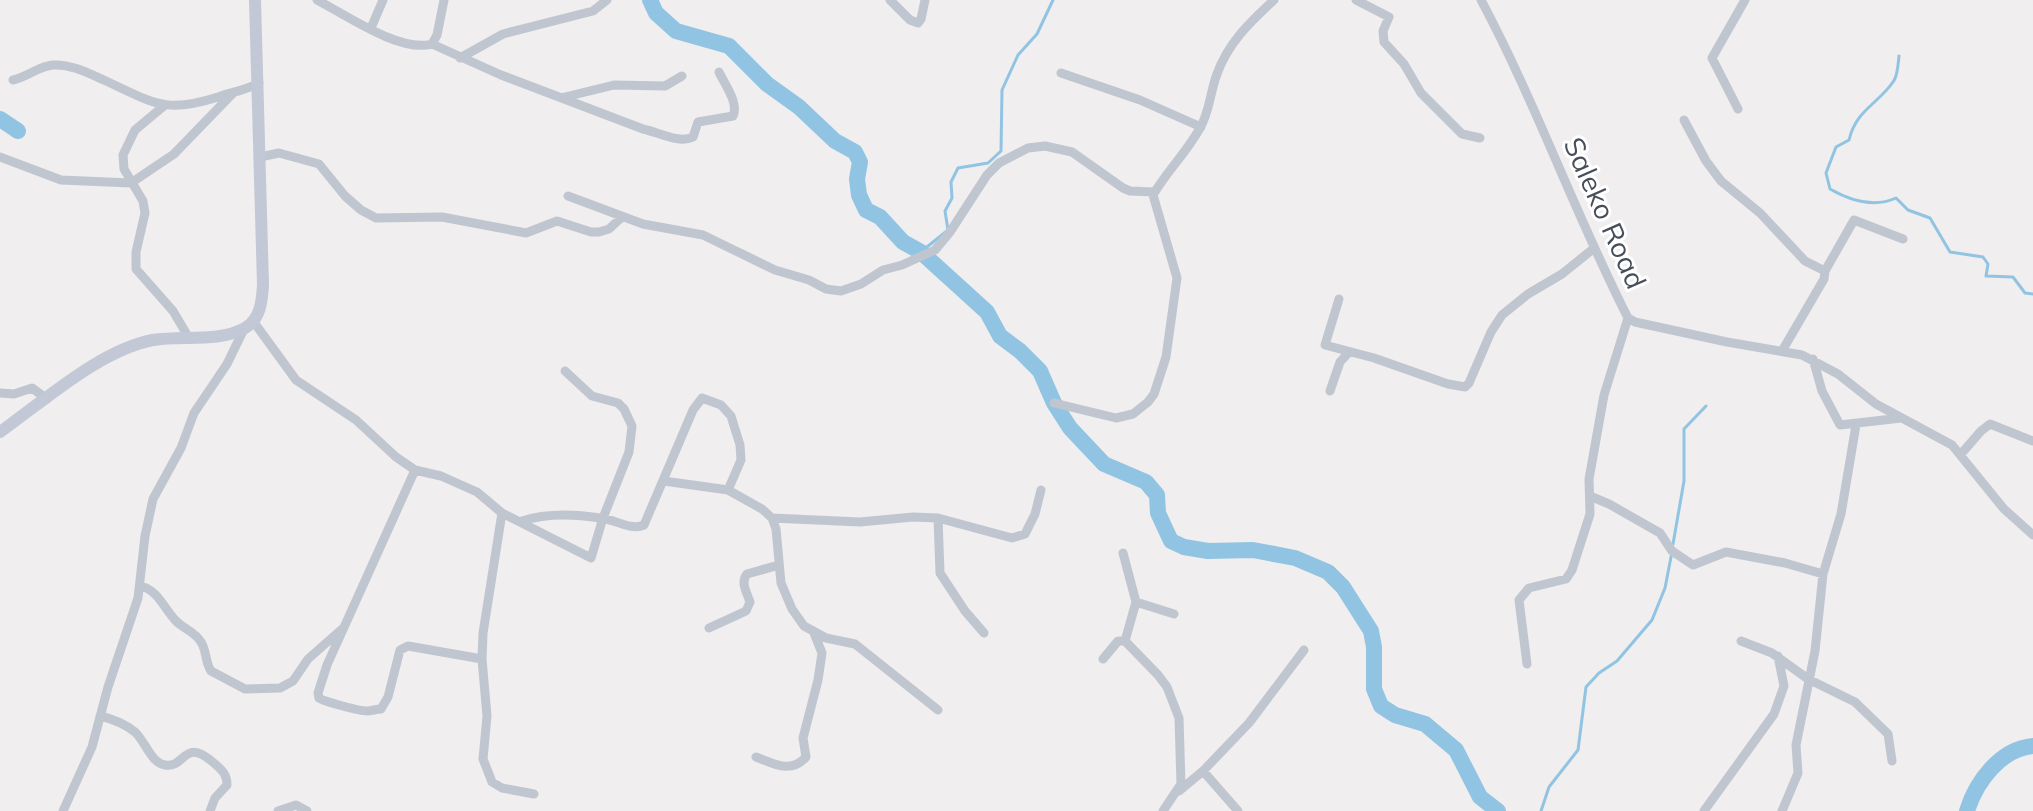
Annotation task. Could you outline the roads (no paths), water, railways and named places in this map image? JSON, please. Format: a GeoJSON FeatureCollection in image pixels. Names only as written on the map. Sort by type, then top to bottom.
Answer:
{"type":"FeatureCollection","features":[{"type":"Feature","properties":{"kind":"street"},"geometry":{"type":"LineString","coordinates":[[63,811],[92,747],[141,586],[145,536],[153,499],[181,448],[194,413],[227,364],[262,302],[255,0]]}},
{"type":"Feature","properties":{"kind":"street"},"geometry":{"type":"LineString","coordinates":[[317,0],[403,42],[422,47],[432,44],[561,98],[643,129],[685,141],[696,133],[698,122],[735,114],[736,107],[719,72]]}},
{"type":"Feature","properties":{"kind":"street"},"geometry":{"type":"LineString","coordinates":[[371,28],[383,0]]}},
{"type":"Feature","properties":{"kind":"street"},"geometry":{"type":"LineString","coordinates":[[432,44],[437,35],[444,0]]}},
{"type":"Feature","properties":{"kind":"street"},"geometry":{"type":"LineString","coordinates":[[460,58],[503,34],[593,11],[607,0]]}},
{"type":"Feature","properties":{"kind":"street"},"geometry":{"type":"LineString","coordinates":[[890,0],[914,23],[921,19],[925,0]]}},
{"type":"Feature","properties":{"kind":"street"},"geometry":{"type":"LineString","coordinates":[[1054,403],[1116,418],[1133,414],[1154,394],[1166,357],[1177,278],[1153,201],[1154,192],[1201,127],[1217,72],[1230,46],[1241,31],[1274,0]]}},
{"type":"Feature","properties":{"kind":"street"},"geometry":{"type":"LineString","coordinates":[[1356,0],[1389,17],[1383,31],[1384,42],[1404,64],[1421,93],[1447,122],[1462,134],[1480,138]]}},
{"type":"Feature","properties":{"kind":"street","name":"Saleko Road"},"geometry":{"type":"LineString","coordinates":[[1481,0],[1533,105],[1593,249],[1628,318],[1813,359],[1876,404],[1939,436],[1961,454],[2004,509],[2033,535]]}},
{"type":"Feature","properties":{"kind":"street"},"geometry":{"type":"LineString","coordinates":[[1738,109],[1712,58],[1745,0]]}},
{"type":"Feature","properties":{"kind":"street"},"geometry":{"type":"LineString","coordinates":[[13,80],[44,67],[62,66],[85,72],[165,105],[189,106],[259,83]]}},
{"type":"Feature","properties":{"kind":"street"},"geometry":{"type":"LineString","coordinates":[[1061,73],[1140,100],[1201,127]]}},
{"type":"Feature","properties":{"kind":"street"},"geometry":{"type":"LineString","coordinates":[[561,98],[614,85],[665,86],[682,76]]}},
{"type":"Feature","properties":{"kind":"street"},"geometry":{"type":"LineString","coordinates":[[0,157],[61,180],[131,183],[174,154],[234,92]]}},
{"type":"Feature","properties":{"kind":"street"},"geometry":{"type":"LineString","coordinates":[[165,105],[135,130],[123,155],[124,169],[143,201],[145,213],[136,252],[136,269],[173,311],[189,338]]}},
{"type":"Feature","properties":{"kind":"street"},"geometry":{"type":"LineString","coordinates":[[1684,120],[1706,161],[1721,181],[1760,213],[1799,256],[1825,271]]}},
{"type":"Feature","properties":{"kind":"street"},"geometry":{"type":"LineString","coordinates":[[568,196],[622,217],[703,235],[775,270],[835,291],[852,288],[883,270],[935,250],[987,175],[999,163],[1028,148],[1045,146],[1072,152],[1123,188],[1154,192]]}},
{"type":"Feature","properties":{"kind":"street"},"geometry":{"type":"LineString","coordinates":[[260,157],[279,153],[319,164],[345,196],[376,218],[442,217],[526,233],[557,221],[599,232],[609,229],[622,217]]}},
{"type":"Feature","properties":{"kind":"street"},"geometry":{"type":"LineString","coordinates":[[1782,351],[1854,220],[1903,239]]}},
{"type":"Feature","properties":{"kind":"street"},"geometry":{"type":"LineString","coordinates":[[1339,299],[1325,345],[1465,387],[1502,315],[1593,249]]}},
{"type":"Feature","properties":{"kind":"street"},"geometry":{"type":"LineString","coordinates":[[1527,664],[1519,600],[1529,588],[1566,579],[1572,570],[1590,514],[1589,479],[1604,395],[1628,318]]}},
{"type":"Feature","properties":{"kind":"street"},"geometry":{"type":"LineString","coordinates":[[0,432],[97,364],[133,346],[153,340],[221,336],[248,325]]}},
{"type":"Feature","properties":{"kind":"street"},"geometry":{"type":"LineString","coordinates":[[248,325],[296,380],[335,404],[415,470],[441,476],[477,492],[502,513],[591,558],[629,452],[632,426],[618,403],[592,396],[565,371]]}},
{"type":"Feature","properties":{"kind":"street"},"geometry":{"type":"LineString","coordinates":[[1330,391],[1340,362],[1349,352]]}},
{"type":"Feature","properties":{"kind":"street"},"geometry":{"type":"LineString","coordinates":[[1813,359],[1818,381],[1836,421],[1843,426],[1901,418]]}},
{"type":"Feature","properties":{"kind":"street"},"geometry":{"type":"LineString","coordinates":[[0,393],[14,394],[32,388],[47,399]]}},
{"type":"Feature","properties":{"kind":"street"},"geometry":{"type":"LineString","coordinates":[[522,521],[552,515],[603,518],[632,527],[644,525],[693,410],[702,398],[721,405],[731,416],[740,445],[741,460],[728,490]]}},
{"type":"Feature","properties":{"kind":"street"},"geometry":{"type":"LineString","coordinates":[[1961,454],[1990,424],[2033,441]]}},
{"type":"Feature","properties":{"kind":"street"},"geometry":{"type":"LineString","coordinates":[[1782,811],[1798,773],[1796,745],[1817,640],[1823,574],[1841,514],[1856,425]]}},
{"type":"Feature","properties":{"kind":"street"},"geometry":{"type":"LineString","coordinates":[[415,470],[343,628],[318,693],[319,698],[330,705],[352,706],[364,712],[381,709],[388,697],[400,650],[408,646],[482,659]]}},
{"type":"Feature","properties":{"kind":"street"},"geometry":{"type":"LineString","coordinates":[[664,481],[728,490],[772,518],[860,522],[938,518],[1012,538],[1025,534],[1035,514],[1041,490]]}},
{"type":"Feature","properties":{"kind":"street"},"geometry":{"type":"LineString","coordinates":[[1590,496],[1660,533],[1672,551],[1693,565],[1726,552],[1774,560],[1823,574]]}},
{"type":"Feature","properties":{"kind":"street"},"geometry":{"type":"LineString","coordinates":[[502,513],[487,598],[482,659],[487,716],[483,759],[492,782],[502,788],[534,794]]}},
{"type":"Feature","properties":{"kind":"street"},"geometry":{"type":"LineString","coordinates":[[772,518],[781,583],[792,609],[804,626],[826,638],[855,644],[938,710]]}},
{"type":"Feature","properties":{"kind":"street"},"geometry":{"type":"LineString","coordinates":[[938,518],[940,573],[984,633]]}},
{"type":"Feature","properties":{"kind":"street"},"geometry":{"type":"LineString","coordinates":[[1123,553],[1136,602],[1125,641]]}},
{"type":"Feature","properties":{"kind":"street"},"geometry":{"type":"LineString","coordinates":[[709,628],[746,611],[750,602],[744,585],[747,574],[779,565]]}},
{"type":"Feature","properties":{"kind":"street"},"geometry":{"type":"LineString","coordinates":[[141,586],[154,593],[176,621],[197,635],[211,671],[245,689],[271,689],[288,685],[308,659],[343,628]]}},
{"type":"Feature","properties":{"kind":"street"},"geometry":{"type":"LineString","coordinates":[[1136,602],[1174,614]]}},
{"type":"Feature","properties":{"kind":"street"},"geometry":{"type":"LineString","coordinates":[[756,757],[787,768],[806,757],[803,738],[822,653],[814,633]]}},
{"type":"Feature","properties":{"kind":"street"},"geometry":{"type":"LineString","coordinates":[[1103,659],[1118,641],[1125,641],[1158,675],[1175,704],[1181,734],[1179,791]]}},
{"type":"Feature","properties":{"kind":"street"},"geometry":{"type":"LineString","coordinates":[[1741,641],[1778,656],[1808,679],[1842,694],[1869,713],[1888,734],[1892,761]]}},
{"type":"Feature","properties":{"kind":"street"},"geometry":{"type":"LineString","coordinates":[[1163,811],[1179,791],[1249,723],[1304,650]]}},
{"type":"Feature","properties":{"kind":"street"},"geometry":{"type":"LineString","coordinates":[[1704,811],[1774,714],[1784,686],[1778,656]]}},
{"type":"Feature","properties":{"kind":"street"},"geometry":{"type":"LineString","coordinates":[[100,716],[134,732],[155,759],[165,765],[173,764],[193,752],[199,752],[216,764],[226,775],[227,785],[215,798],[210,811]]}},
{"type":"Feature","properties":{"kind":"street"},"geometry":{"type":"LineString","coordinates":[[1203,771],[1238,811]]}},
{"type":"Feature","properties":{"kind":"street"},"geometry":{"type":"LineString","coordinates":[[278,811],[296,805],[307,811]]}},
{"type":"Feature","properties":{"kind":"waterway"},"geometry":{"type":"LineString","coordinates":[[650,0],[656,13],[676,31],[729,46],[767,84],[799,107],[835,141],[855,152],[860,162],[857,179],[859,195],[866,210],[880,217],[903,242],[921,252],[987,312],[1000,336],[1040,371],[1054,403],[1070,428],[1104,464],[1146,482],[1157,495],[1158,513],[1171,541],[1184,547],[1208,551],[1253,550],[1295,558],[1328,572],[1343,587],[1371,631],[1374,689],[1381,706],[1395,715],[1425,724],[1456,750],[1480,797],[1498,811]]}},
{"type":"Feature","properties":{"kind":"waterway"},"geometry":{"type":"LineString","coordinates":[[922,251],[948,230],[945,211],[952,198],[951,182],[958,168],[988,163],[1001,151],[1002,90],[1018,55],[1037,34],[1053,0]]}},
{"type":"Feature","properties":{"kind":"waterway"},"geometry":{"type":"LineString","coordinates":[[1899,56],[1893,82],[1862,114],[1849,140],[1836,147],[1826,173],[1830,189],[1863,202],[1896,198],[1908,210],[1930,218],[1950,252],[1983,257],[1988,264],[1986,276],[2013,277],[2025,293],[2033,294]]}},
{"type":"Feature","properties":{"kind":"waterway"},"geometry":{"type":"LineString","coordinates":[[0,119],[18,131]]}},
{"type":"Feature","properties":{"kind":"waterway"},"geometry":{"type":"LineString","coordinates":[[1673,544],[1684,481],[1684,429],[1706,406]]}},
{"type":"Feature","properties":{"kind":"waterway"},"geometry":{"type":"LineString","coordinates":[[1541,811],[1549,787],[1578,750],[1586,687],[1617,661],[1652,620],[1665,588],[1672,552]]}},
{"type":"Feature","properties":{"kind":"waterway"},"geometry":{"type":"LineString","coordinates":[[1967,811],[1983,778],[2000,760],[2021,748],[2033,746]]}}]}
